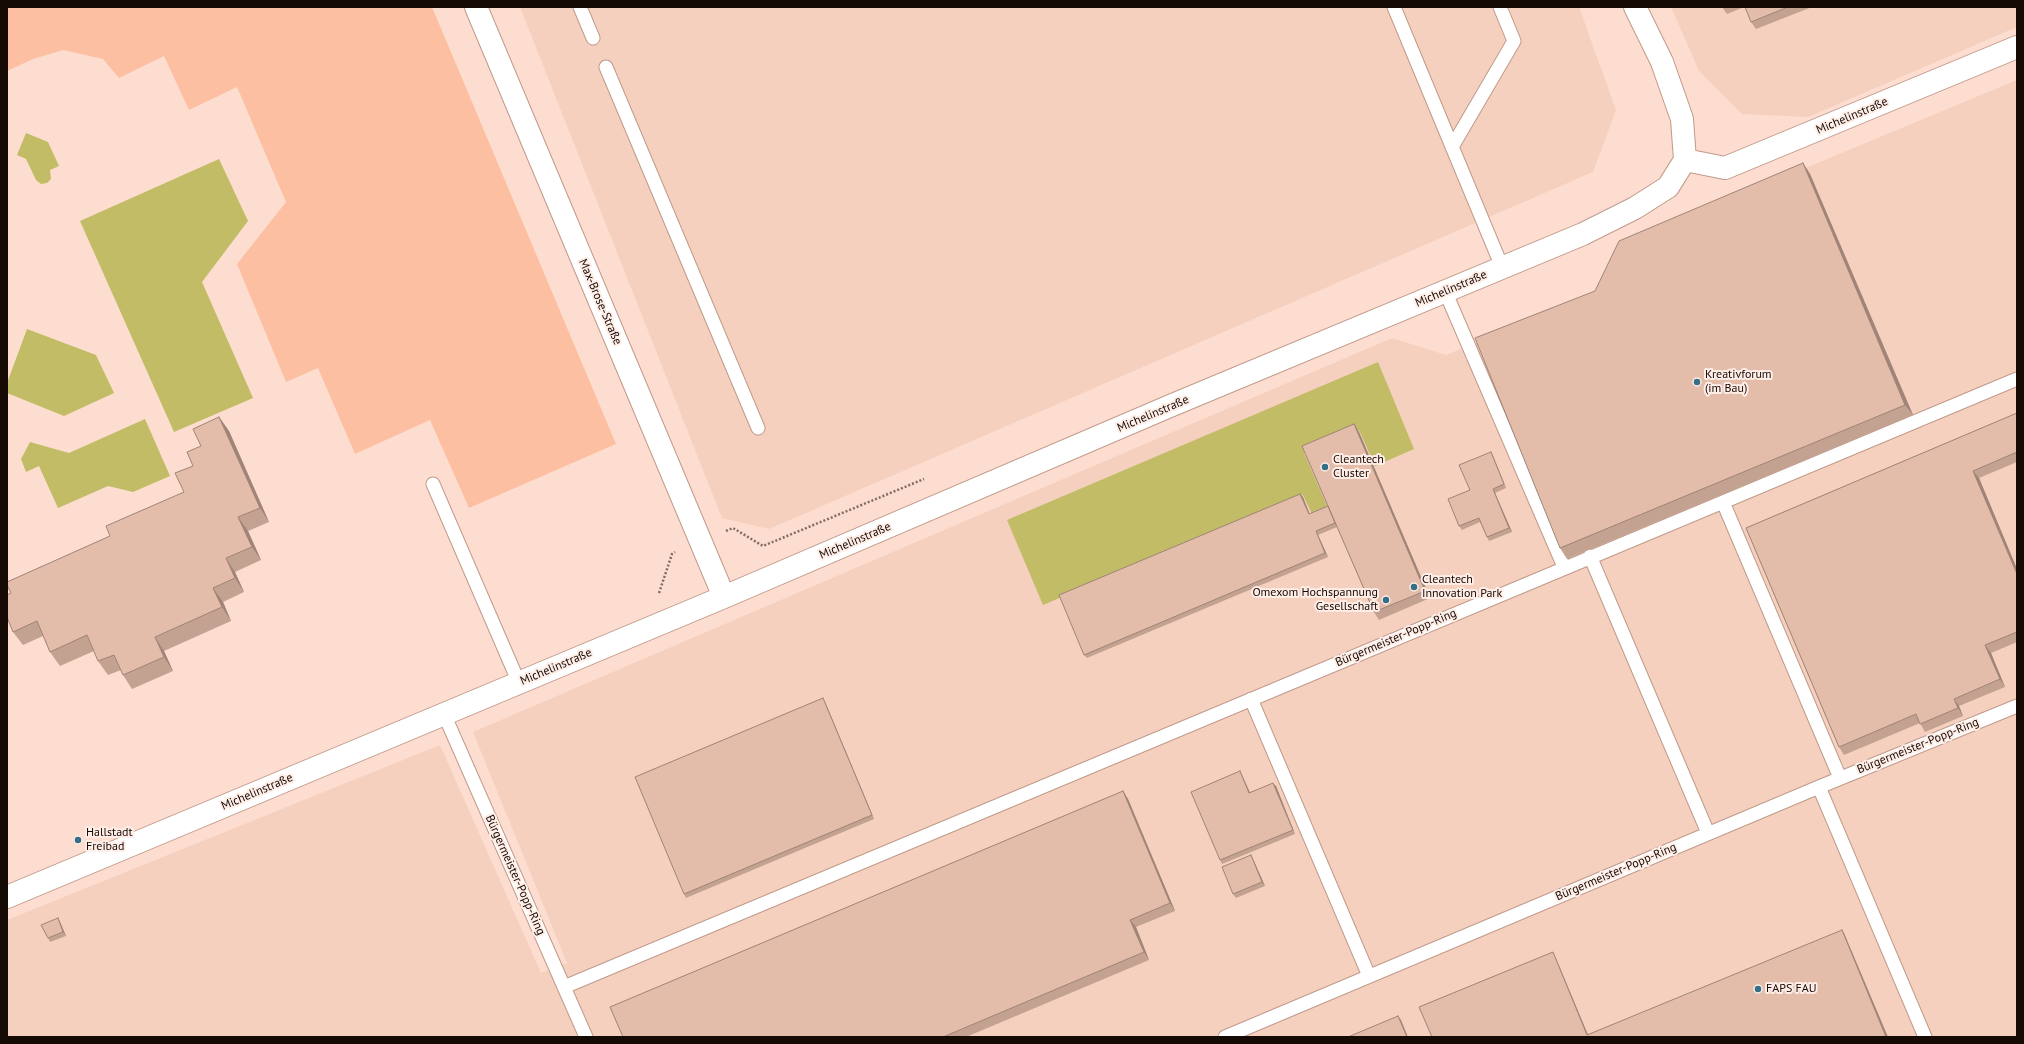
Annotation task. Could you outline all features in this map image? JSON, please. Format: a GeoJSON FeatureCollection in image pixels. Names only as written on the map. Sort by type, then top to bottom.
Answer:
{"type":"FeatureCollection","features":[{"type":"Feature","properties":{"kind":"street","name":"Max-Brose-Straße"},"geometry":{"type":"LineString","coordinates":[[476,7],[724,597]]}},
{"type":"Feature","properties":{"kind":"street"},"geometry":{"type":"LineString","coordinates":[[1635,7],[1662,62],[1682,119],[1685,160]]}},
{"type":"Feature","properties":{"kind":"street","name":"Michelinstraße"},"geometry":{"type":"LineString","coordinates":[[7,897],[724,597],[1170,406],[1583,234],[1635,208],[1668,187],[1685,160],[1725,168],[2017,47]]}},
{"type":"Feature","properties":{"kind":"lane"},"geometry":{"type":"LineString","coordinates":[[580,7],[594,38]]}},
{"type":"Feature","properties":{"kind":"lane"},"geometry":{"type":"LineString","coordinates":[[1394,7],[1502,268]]}},
{"type":"Feature","properties":{"kind":"lane"},"geometry":{"type":"LineString","coordinates":[[1452,147],[1514,41],[1500,7]]}},
{"type":"Feature","properties":{"kind":"lane"},"geometry":{"type":"LineString","coordinates":[[606,67],[758,428]]}},
{"type":"Feature","properties":{"kind":"lane"},"geometry":{"type":"LineString","coordinates":[[1445,291],[1564,567]]}},
{"type":"Feature","properties":{"kind":"lane","name":"Bürgermeister-Popp-Ring"},"geometry":{"type":"LineString","coordinates":[[564,986],[1252,699],[1590,556],[2017,379]]}},
{"type":"Feature","properties":{"kind":"lane"},"geometry":{"type":"LineString","coordinates":[[433,484],[519,683]]}},
{"type":"Feature","properties":{"kind":"lane"},"geometry":{"type":"LineString","coordinates":[[1723,502],[1840,778]]}},
{"type":"Feature","properties":{"kind":"lane"},"geometry":{"type":"LineString","coordinates":[[1590,556],[1708,833]]}},
{"type":"Feature","properties":{"kind":"lane"},"geometry":{"type":"LineString","coordinates":[[1252,699],[1369,976]]}},
{"type":"Feature","properties":{"kind":"lane","name":"Bürgermeister-Popp-Ring"},"geometry":{"type":"LineString","coordinates":[[1225,1037],[1708,833],[2017,706]]}},
{"type":"Feature","properties":{"kind":"lane","name":"Bürgermeister-Popp-Ring"},"geometry":{"type":"LineString","coordinates":[[444,714],[586,1037]]}},
{"type":"Feature","properties":{"kind":"lane"},"geometry":{"type":"LineString","coordinates":[[1819,787],[1925,1037]]}},
{"type":"Feature","properties":{"kind":"shaded area"},"geometry":{"type":"Polygon","coordinates":[[[7,7],[432,7],[616,444],[469,508],[430,420],[355,454],[318,368],[286,382],[237,264],[286,202],[237,87],[189,110],[164,56],[119,78],[103,59],[63,50],[33,59],[7,71],[7,7]]]}},
{"type":"Feature","properties":{"kind":"shaded area"},"geometry":{"type":"Polygon","coordinates":[[[520,7],[1579,7],[1616,110],[1593,172],[769,529],[722,518],[520,7]]]}},
{"type":"Feature","properties":{"kind":"shaded area"},"geometry":{"type":"Polygon","coordinates":[[[1671,7],[2017,7],[2017,27],[1808,117],[1742,114],[1699,71],[1671,7]]]}},
{"type":"Feature","properties":{"kind":"shaded area","name":"Cleantech Innovation Park"},"geometry":{"type":"Polygon","coordinates":[[[2017,80],[2017,1037],[7,1037],[7,920],[440,745],[541,973],[567,963],[473,732],[1392,338],[1446,355],[1597,293],[1623,241],[1815,164],[2017,80]]]}},
{"type":"Feature","properties":{"kind":"shaded area"},"geometry":{"type":"Polygon","coordinates":[[[26,133],[48,142],[59,166],[50,170],[51,179],[47,183],[41,184],[36,180],[26,159],[17,155],[26,133]]]}},
{"type":"Feature","properties":{"kind":"shaded area"},"geometry":{"type":"Polygon","coordinates":[[[219,159],[248,221],[202,282],[253,398],[174,432],[80,221],[219,159]]]}},
{"type":"Feature","properties":{"kind":"shaded area"},"geometry":{"type":"Polygon","coordinates":[[[27,329],[96,355],[114,393],[64,416],[7,393],[7,383],[27,329]]]}},
{"type":"Feature","properties":{"kind":"shaded area"},"geometry":{"type":"Polygon","coordinates":[[[1378,362],[1414,449],[1375,466],[1359,430],[1304,453],[1328,508],[1312,514],[1303,495],[1043,605],[1007,520],[1378,362]]]}},
{"type":"Feature","properties":{"kind":"shaded area"},"geometry":{"type":"Polygon","coordinates":[[[145,419],[170,476],[133,492],[108,486],[58,508],[39,466],[26,472],[21,459],[30,442],[69,453],[145,419]]]}},
{"type":"Feature","properties":{"kind":"building"},"geometry":{"type":"Polygon","coordinates":[[[1745,7],[1788,7],[1751,22],[1745,7]]]}},
{"type":"Feature","properties":{"kind":"building","name":"Kreativforum (im Bau)"},"geometry":{"type":"Polygon","coordinates":[[[1803,163],[1905,405],[1560,548],[1475,338],[1595,291],[1619,241],[1803,163]]]}},
{"type":"Feature","properties":{"kind":"building"},"geometry":{"type":"Polygon","coordinates":[[[2017,413],[2017,452],[1973,471],[2017,574],[2017,632],[1985,645],[2000,679],[1954,699],[1958,708],[1920,724],[1916,714],[1839,747],[1746,528],[2017,413]]]}},
{"type":"Feature","properties":{"kind":"building"},"geometry":{"type":"Polygon","coordinates":[[[219,417],[260,508],[238,517],[252,547],[226,558],[235,578],[213,588],[222,607],[155,637],[164,657],[123,675],[114,655],[98,661],[87,635],[50,652],[37,621],[13,632],[7,617],[7,595],[11,593],[7,582],[110,536],[106,526],[184,492],[175,473],[193,466],[187,452],[201,446],[193,429],[219,417]]]}},
{"type":"Feature","properties":{"kind":"building"},"geometry":{"type":"Polygon","coordinates":[[[1354,424],[1425,591],[1374,612],[1302,446],[1354,424]]]}},
{"type":"Feature","properties":{"kind":"building"},"geometry":{"type":"Polygon","coordinates":[[[1491,452],[1504,484],[1493,489],[1509,528],[1487,537],[1479,518],[1459,526],[1448,499],[1470,490],[1459,465],[1491,452]]]}},
{"type":"Feature","properties":{"kind":"building"},"geometry":{"type":"Polygon","coordinates":[[[1300,494],[1309,514],[1328,506],[1335,523],[1316,531],[1325,553],[1084,655],[1059,595],[1300,494]]]}},
{"type":"Feature","properties":{"kind":"building"},"geometry":{"type":"Polygon","coordinates":[[[823,698],[872,815],[684,894],[635,777],[823,698]]]}},
{"type":"Feature","properties":{"kind":"building"},"geometry":{"type":"Polygon","coordinates":[[[1240,771],[1249,793],[1273,783],[1293,830],[1220,860],[1191,792],[1240,771]]]}},
{"type":"Feature","properties":{"kind":"building"},"geometry":{"type":"Polygon","coordinates":[[[1123,791],[1170,903],[1130,920],[1144,952],[943,1037],[623,1037],[610,1007],[1123,791]]]}},
{"type":"Feature","properties":{"kind":"building"},"geometry":{"type":"Polygon","coordinates":[[[1251,855],[1262,882],[1233,894],[1222,867],[1251,855]]]}},
{"type":"Feature","properties":{"kind":"building"},"geometry":{"type":"Polygon","coordinates":[[[58,918],[63,932],[48,938],[41,925],[58,918]]]}},
{"type":"Feature","properties":{"kind":"building"},"geometry":{"type":"Polygon","coordinates":[[[1842,930],[1886,1037],[1432,1037],[1419,1007],[1553,952],[1587,1035],[1842,930]]]}},
{"type":"Feature","properties":{"kind":"building"},"geometry":{"type":"Polygon","coordinates":[[[1398,1016],[1407,1037],[1348,1037],[1398,1016]]]}},
{"type":"Feature","properties":{"kind":"place","name":"Kreativforum (im Bau)"},"geometry":{"type":"Point","coordinates":[1697,382]}},
{"type":"Feature","properties":{"kind":"place","name":"Cleantech Cluster"},"geometry":{"type":"Point","coordinates":[1325,467]}},
{"type":"Feature","properties":{"kind":"place","name":"Cleantech Innovation Park"},"geometry":{"type":"Point","coordinates":[1414,587]}},
{"type":"Feature","properties":{"kind":"place","name":"Omexom Hochspannung Gesellschaft"},"geometry":{"type":"Point","coordinates":[1386,600]}},
{"type":"Feature","properties":{"kind":"place","name":"Hallstadt Freibad"},"geometry":{"type":"Point","coordinates":[78,840]}},
{"type":"Feature","properties":{"kind":"place","name":"FAPS FAU"},"geometry":{"type":"Point","coordinates":[1758,989]}}]}
